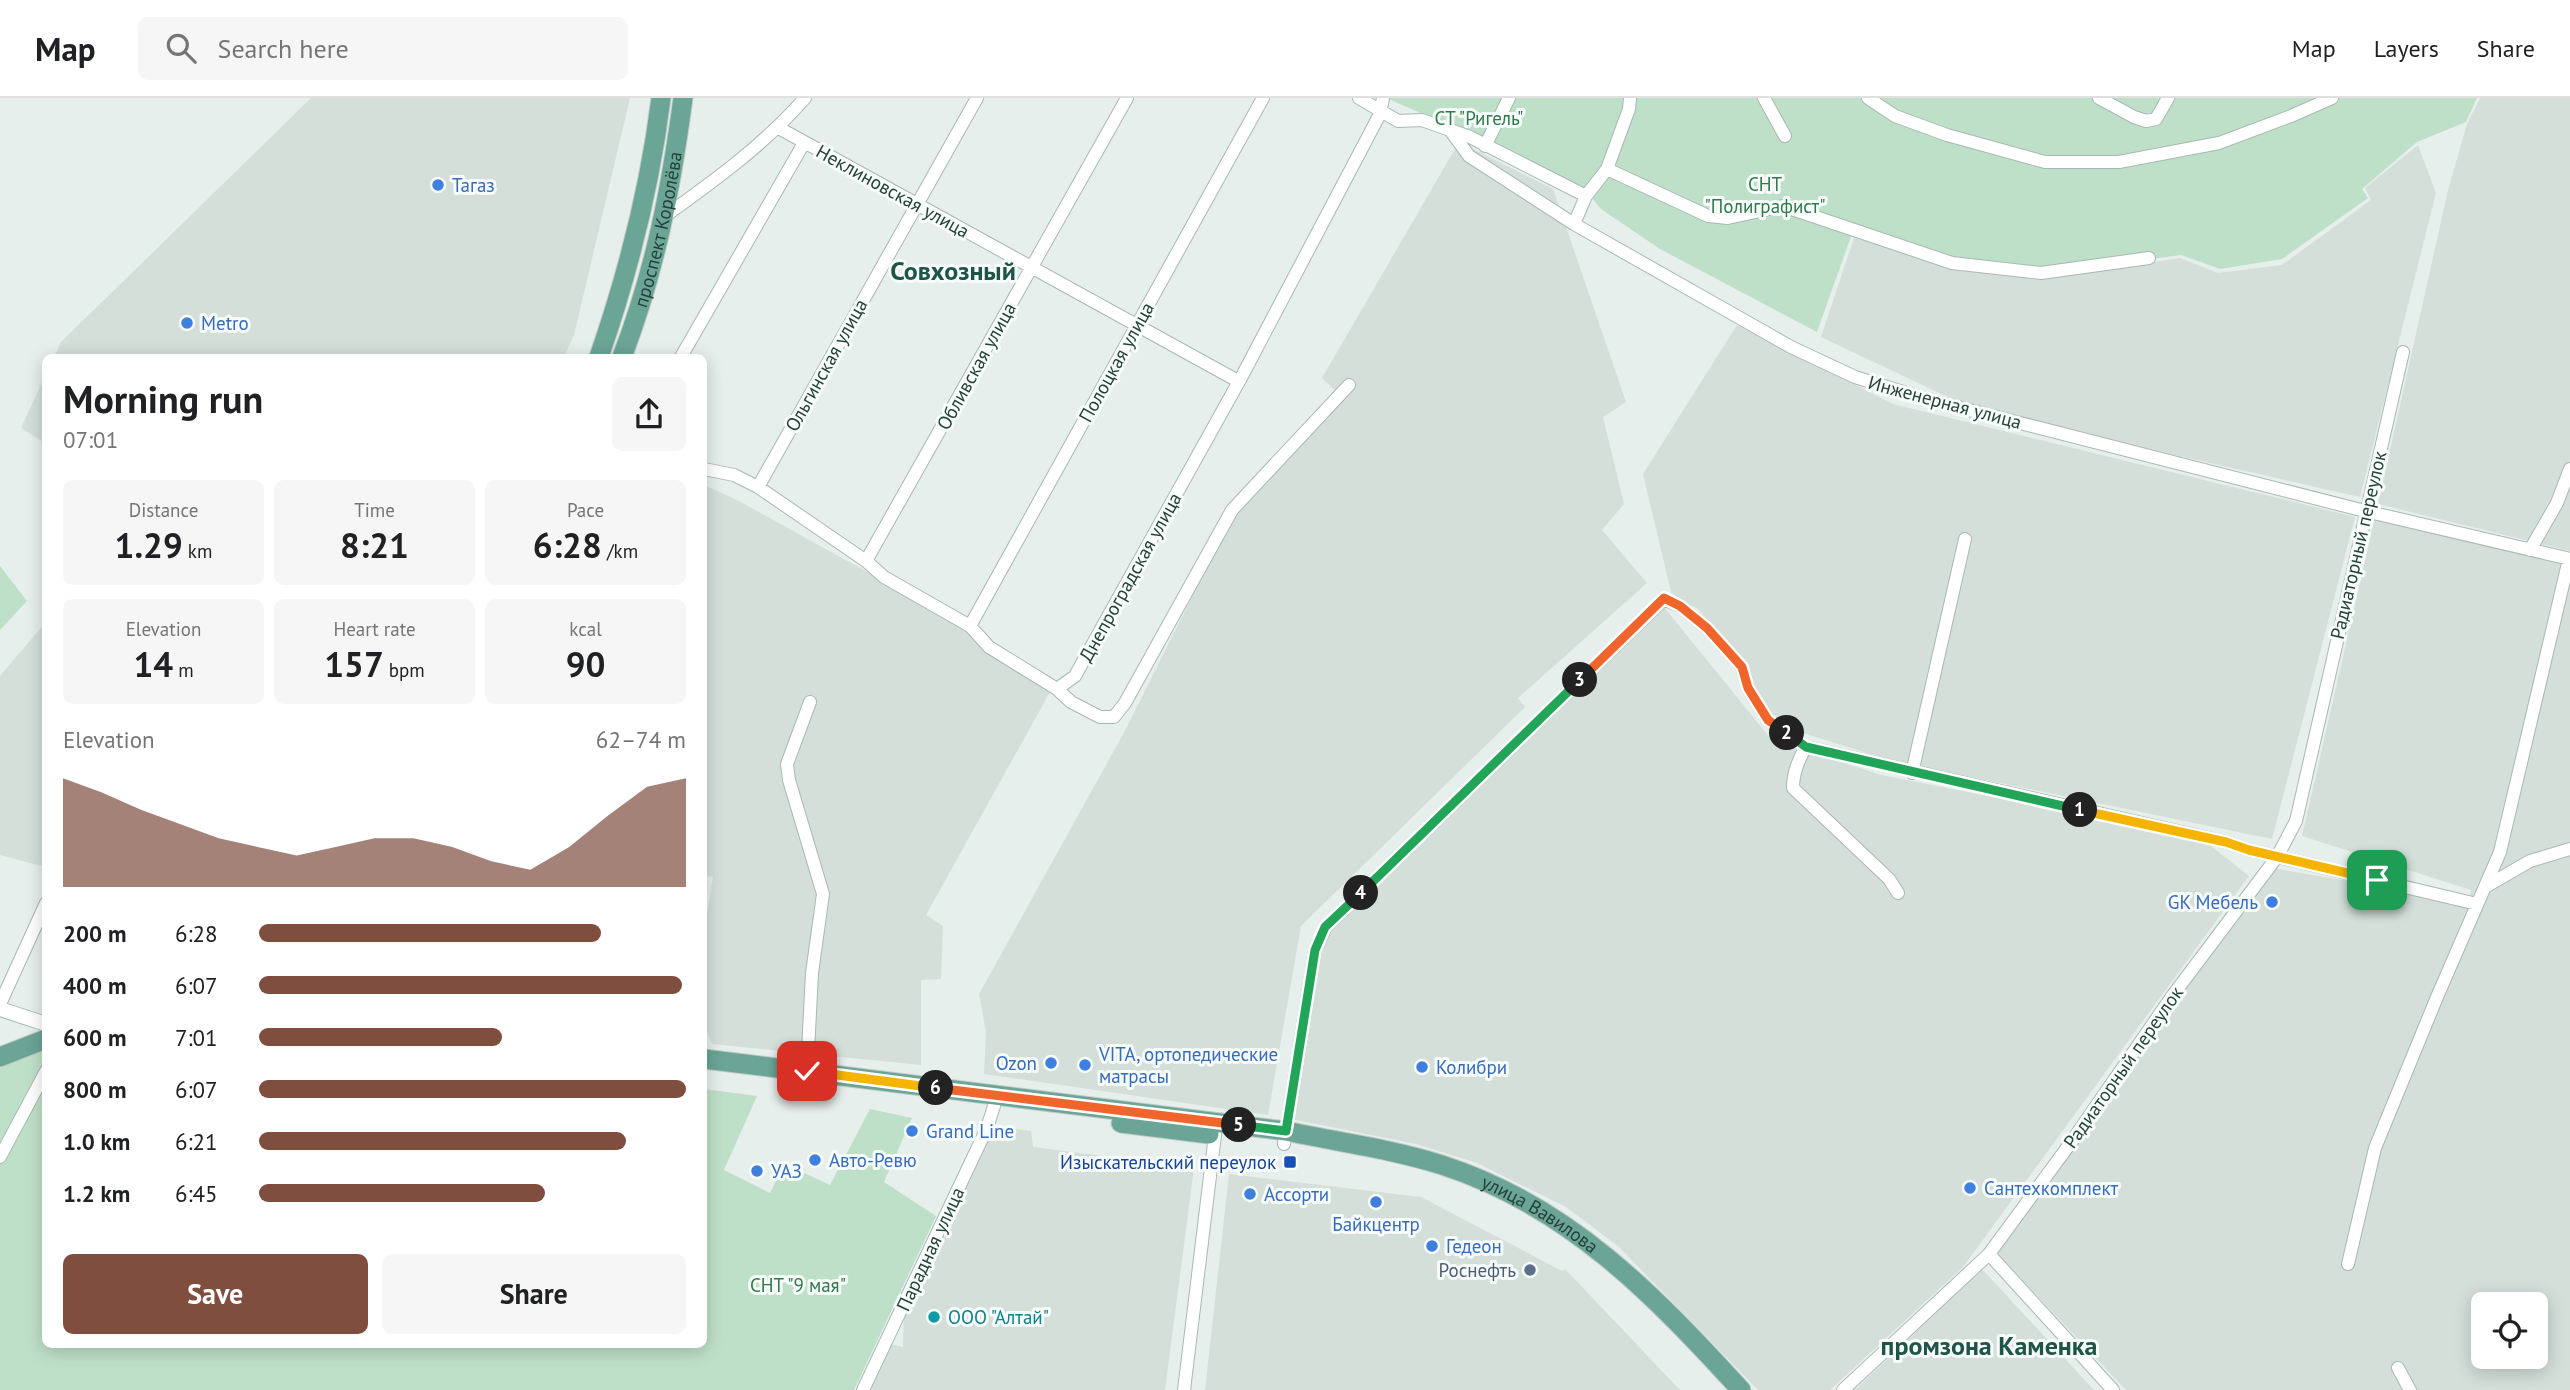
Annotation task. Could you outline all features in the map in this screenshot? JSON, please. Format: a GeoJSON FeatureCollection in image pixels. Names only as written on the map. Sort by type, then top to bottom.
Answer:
{"type":"FeatureCollection","features":[{"type":"Feature","properties":{"kind":"main road","name":"проспект Королёва"},"geometry":{"type":"LineString","coordinates":[[600,354],[641,216],[661,98]]}},
{"type":"Feature","properties":{"kind":"main road","name":"проспект Королёва"},"geometry":{"type":"LineString","coordinates":[[623,354],[640,309],[665,216],[683,98]]}},
{"type":"Feature","properties":{"kind":"main road"},"geometry":{"type":"LineString","coordinates":[[0,1057],[42,1041]]}},
{"type":"Feature","properties":{"kind":"main road","name":"улица Вавилова"},"geometry":{"type":"LineString","coordinates":[[707,1059],[1377,1148],[1444,1166],[1545,1212],[1583,1237],[1621,1268],[1685,1329],[1741,1390]]}},
{"type":"Feature","properties":{"kind":"main road","name":"улица Вавилова"},"geometry":{"type":"LineString","coordinates":[[707,1070],[1215,1135],[1285,1137],[1441,1177],[1538,1222],[1612,1276],[1723,1390]]}},
{"type":"Feature","properties":{"kind":"street"},"geometry":{"type":"LineString","coordinates":[[665,216],[718,177],[777,127],[805,98]]}},
{"type":"Feature","properties":{"kind":"street","name":"Ольгинская улица"},"geometry":{"type":"LineString","coordinates":[[758,487],[977,98]]}},
{"type":"Feature","properties":{"kind":"street","name":"Обливская улица"},"geometry":{"type":"LineString","coordinates":[[866,561],[1127,98]]}},
{"type":"Feature","properties":{"kind":"street","name":"Полоцкая улица"},"geometry":{"type":"LineString","coordinates":[[970,626],[1263,98]]}},
{"type":"Feature","properties":{"kind":"street"},"geometry":{"type":"LineString","coordinates":[[1359,98],[1398,121],[1422,120],[1470,137],[1586,196]]}},
{"type":"Feature","properties":{"kind":"street","name":"Днепроградская улица"},"geometry":{"type":"LineString","coordinates":[[1057,689],[1075,676],[1238,381],[1381,112],[1383,98]]}},
{"type":"Feature","properties":{"kind":"street"},"geometry":{"type":"LineString","coordinates":[[1485,146],[1509,98]]}},
{"type":"Feature","properties":{"kind":"street"},"geometry":{"type":"LineString","coordinates":[[1574,225],[1586,196],[1607,169],[1629,110],[1630,98]]}},
{"type":"Feature","properties":{"kind":"street"},"geometry":{"type":"LineString","coordinates":[[1764,98],[1785,136]]}},
{"type":"Feature","properties":{"kind":"street"},"geometry":{"type":"LineString","coordinates":[[1868,98],[1895,116],[1947,135],[2045,162],[2119,162],[2218,142],[2332,98]]}},
{"type":"Feature","properties":{"kind":"street"},"geometry":{"type":"LineString","coordinates":[[2099,98],[2146,121],[2156,119],[2168,98]]}},
{"type":"Feature","properties":{"kind":"street","name":"Неклиновская улица"},"geometry":{"type":"LineString","coordinates":[[777,127],[1238,381]]}},
{"type":"Feature","properties":{"kind":"street","name":"Инженерная улица"},"geometry":{"type":"LineString","coordinates":[[1450,130],[1469,156],[1574,225],[1791,348],[1855,377],[1923,398],[2365,511],[2569,559]]}},
{"type":"Feature","properties":{"kind":"street","name":"Неклиновская улица"},"geometry":{"type":"LineString","coordinates":[[683,354],[804,143]]}},
{"type":"Feature","properties":{"kind":"street"},"geometry":{"type":"LineString","coordinates":[[1607,169],[1708,216],[1728,218],[1783,206],[1952,263],[2041,273],[2149,258]]}},
{"type":"Feature","properties":{"kind":"street","name":"Радиаторный переулок"},"geometry":{"type":"LineString","coordinates":[[1843,1390],[1989,1254],[2072,1141],[2173,995],[2277,857],[2296,821],[2403,352]]}},
{"type":"Feature","properties":{"kind":"street"},"geometry":{"type":"LineString","coordinates":[[707,470],[734,475],[758,487],[866,561],[884,577],[970,626],[989,647],[1057,689],[1072,702],[1100,717],[1114,717],[1125,703],[1232,510],[1349,385]]}},
{"type":"Feature","properties":{"kind":"street"},"geometry":{"type":"LineString","coordinates":[[2530,550],[2557,503],[2570,469]]}},
{"type":"Feature","properties":{"kind":"street"},"geometry":{"type":"LineString","coordinates":[[1912,773],[1965,539]]}},
{"type":"Feature","properties":{"kind":"street"},"geometry":{"type":"LineString","coordinates":[[2348,1264],[2375,1148],[2500,852],[2569,559]]}},
{"type":"Feature","properties":{"kind":"street"},"geometry":{"type":"LineString","coordinates":[[1285,1137],[1315,950],[1325,927],[1664,598],[1680,606],[1707,628],[1742,667],[1748,688],[1768,720],[1806,747],[2226,842],[2277,857],[2477,904]]}},
{"type":"Feature","properties":{"kind":"street"},"geometry":{"type":"LineString","coordinates":[[807,1071],[812,973],[823,894],[789,780],[788,764],[810,702]]}},
{"type":"Feature","properties":{"kind":"street"},"geometry":{"type":"LineString","coordinates":[[1806,747],[1793,776],[1793,788],[1889,879],[1898,893]]}},
{"type":"Feature","properties":{"kind":"street"},"geometry":{"type":"LineString","coordinates":[[2484,887],[2530,861],[2570,849]]}},
{"type":"Feature","properties":{"kind":"street"},"geometry":{"type":"LineString","coordinates":[[42,912],[0,1007],[42,1023]]}},
{"type":"Feature","properties":{"kind":"street"},"geometry":{"type":"LineString","coordinates":[[0,1157],[42,1078]]}},
{"type":"Feature","properties":{"kind":"street","name":"Парадная улица"},"geometry":{"type":"LineString","coordinates":[[863,1390],[987,1128],[994,1106]]}},
{"type":"Feature","properties":{"kind":"street"},"geometry":{"type":"LineString","coordinates":[[1184,1390],[1215,1135]]}},
{"type":"Feature","properties":{"kind":"street"},"geometry":{"type":"LineString","coordinates":[[1989,1254],[2113,1390]]}},
{"type":"Feature","properties":{"kind":"street"},"geometry":{"type":"LineString","coordinates":[[2399,1368],[2410,1390]]}},
{"type":"Feature","properties":{"kind":"shaded area"},"geometry":{"type":"Polygon","coordinates":[[[311,98],[630,98],[574,335],[565,354],[55,354],[61,342],[311,98]]]}},
{"type":"Feature","properties":{"kind":"shaded area"},"geometry":{"type":"Polygon","coordinates":[[[2480,98],[2570,98],[2570,551],[2378,504],[2448,190],[2467,124],[2480,98]]]}},
{"type":"Feature","properties":{"kind":"shaded area"},"geometry":{"type":"Polygon","coordinates":[[[1459,142],[1553,189],[1626,402],[1603,417],[1624,504],[1602,530],[1647,583],[1518,698],[1525,707],[1301,926],[1268,1115],[984,1074],[986,1032],[979,994],[1127,727],[1238,505],[1340,395],[1322,378],[1459,142]]]}},
{"type":"Feature","properties":{"kind":"shaded area"},"geometry":{"type":"Polygon","coordinates":[[[2418,145],[2436,193],[2360,497],[1973,409],[1821,337],[1855,235],[1974,271],[2040,280],[2180,258],[2218,273],[2282,265],[2371,200],[2365,188],[2418,145]]]}},
{"type":"Feature","properties":{"kind":"shaded area"},"geometry":{"type":"Polygon","coordinates":[[[1737,325],[1893,404],[2355,517],[2272,839],[1889,760],[1797,731],[1762,707],[1739,659],[1698,609],[1672,596],[1643,474],[1737,325]]]}},
{"type":"Feature","properties":{"kind":"shaded area"},"geometry":{"type":"Polygon","coordinates":[[[42,382],[42,441],[21,428],[42,382]]]}},
{"type":"Feature","properties":{"kind":"shaded area"},"geometry":{"type":"Polygon","coordinates":[[[707,486],[737,500],[954,620],[1055,683],[926,915],[943,926],[941,979],[921,980],[921,1065],[712,1044],[707,1032],[707,914],[713,877],[707,876],[707,486]]]}},
{"type":"Feature","properties":{"kind":"shaded area"},"geometry":{"type":"Polygon","coordinates":[[[2375,517],[2570,563],[2570,1390],[2126,1390],[1995,1251],[2272,868],[2470,902],[2471,890],[2302,836],[2375,517]]]}},
{"type":"Feature","properties":{"kind":"shaded area"},"geometry":{"type":"Polygon","coordinates":[[[1663,606],[1771,739],[1881,775],[2201,838],[2249,876],[1963,1267],[1830,1390],[1758,1390],[1619,1247],[1566,1207],[1477,1163],[1416,1144],[1291,1119],[1321,942],[1663,606]]]}},
{"type":"Feature","properties":{"kind":"shaded area"},"geometry":{"type":"Polygon","coordinates":[[[42,627],[42,866],[0,855],[0,676],[42,627]]]}},
{"type":"Feature","properties":{"kind":"shaded area"},"geometry":{"type":"Polygon","coordinates":[[[992,1126],[1031,1131],[1033,1147],[1194,1168],[1165,1390],[869,1390],[890,1344],[903,1347],[904,1313],[916,1287],[925,1282],[923,1272],[992,1126]]]}},
{"type":"Feature","properties":{"kind":"shaded area"},"geometry":{"type":"Polygon","coordinates":[[[1229,1174],[1421,1197],[1562,1271],[1565,1269],[1680,1390],[1205,1390],[1229,1174]]]}},
{"type":"Feature","properties":{"kind":"shaded area"},"geometry":{"type":"Polygon","coordinates":[[[1982,1269],[2094,1390],[1855,1390],[1982,1269]]]}},
{"type":"Feature","properties":{"kind":"green space","name":"СНТ \"Полиграфист\""},"geometry":{"type":"Polygon","coordinates":[[[1386,98],[2477,98],[2466,122],[2417,142],[2362,189],[2368,198],[2282,259],[2220,269],[2181,255],[2037,274],[1976,269],[1853,231],[1817,332],[1660,249],[1601,209],[1586,191],[1490,143],[1386,98]]]}},
{"type":"Feature","properties":{"kind":"green space"},"geometry":{"type":"Polygon","coordinates":[[[0,566],[27,601],[0,630],[0,566]]]}},
{"type":"Feature","properties":{"kind":"green space","name":"СНТ \"9 мая\""},"geometry":{"type":"Polygon","coordinates":[[[42,1047],[42,1348],[707,1348],[707,1089],[757,1096],[724,1170],[770,1193],[785,1164],[830,1185],[870,1109],[912,1118],[884,1182],[936,1216],[854,1390],[0,1390],[0,1068],[42,1047]]]}},
{"type":"Feature","properties":{"kind":"place","name":"Тагаз"},"geometry":{"type":"Point","coordinates":[438,185]}},
{"type":"Feature","properties":{"kind":"place","name":"Metro"},"geometry":{"type":"Point","coordinates":[187,323]}},
{"type":"Feature","properties":{"kind":"place","name":"GK Мебель"},"geometry":{"type":"Point","coordinates":[2272,902]}},
{"type":"Feature","properties":{"kind":"place","name":"Ozon"},"geometry":{"type":"Point","coordinates":[1051,1063]}},
{"type":"Feature","properties":{"kind":"place","name":"VITA, ортопедические матрасы"},"geometry":{"type":"Point","coordinates":[1085,1065]}},
{"type":"Feature","properties":{"kind":"place","name":"Колибри"},"geometry":{"type":"Point","coordinates":[1422,1067]}},
{"type":"Feature","properties":{"kind":"place","name":"Grand Line"},"geometry":{"type":"Point","coordinates":[912,1131]}},
{"type":"Feature","properties":{"kind":"place","name":"Авто-Ревю"},"geometry":{"type":"Point","coordinates":[815,1160]}},
{"type":"Feature","properties":{"kind":"place","name":"Изыскательский переулок"},"geometry":{"type":"Point","coordinates":[1290,1162]}},
{"type":"Feature","properties":{"kind":"place","name":"УАЗ"},"geometry":{"type":"Point","coordinates":[757,1171]}},
{"type":"Feature","properties":{"kind":"place","name":"Сантехкомплект"},"geometry":{"type":"Point","coordinates":[1970,1188]}},
{"type":"Feature","properties":{"kind":"place","name":"Ассорти"},"geometry":{"type":"Point","coordinates":[1250,1194]}},
{"type":"Feature","properties":{"kind":"place","name":"Байкцентр"},"geometry":{"type":"Point","coordinates":[1376,1202]}},
{"type":"Feature","properties":{"kind":"place","name":"Гедеон"},"geometry":{"type":"Point","coordinates":[1432,1246]}},
{"type":"Feature","properties":{"kind":"place","name":"Роснефть"},"geometry":{"type":"Point","coordinates":[1530,1270]}},
{"type":"Feature","properties":{"kind":"place","name":"ООО \"Алтай\""},"geometry":{"type":"Point","coordinates":[934,1317]}},
{"type":"Feature","properties":{"kind":"district","name":"Совхозный"},"geometry":{"type":"Point","coordinates":[953,270]}},
{"type":"Feature","properties":{"kind":"district","name":"промзона Каменка"},"geometry":{"type":"Point","coordinates":[1989,1345]}},
{"type":"Feature","properties":{"kind":"route"},"geometry":{"type":"LineString","coordinates":[[807,1071],[1286,1131],[1315,950],[1325,927],[1664,598],[1680,606],[1707,628],[1742,667],[1748,688],[1768,720],[1806,747],[2226,842],[2249,850],[2377,880]]}},
{"type":"Feature","properties":{"kind":"park label","name":"СТ \"Ригель\""},"geometry":{"type":"Point","coordinates":[1479,118]}}]}
